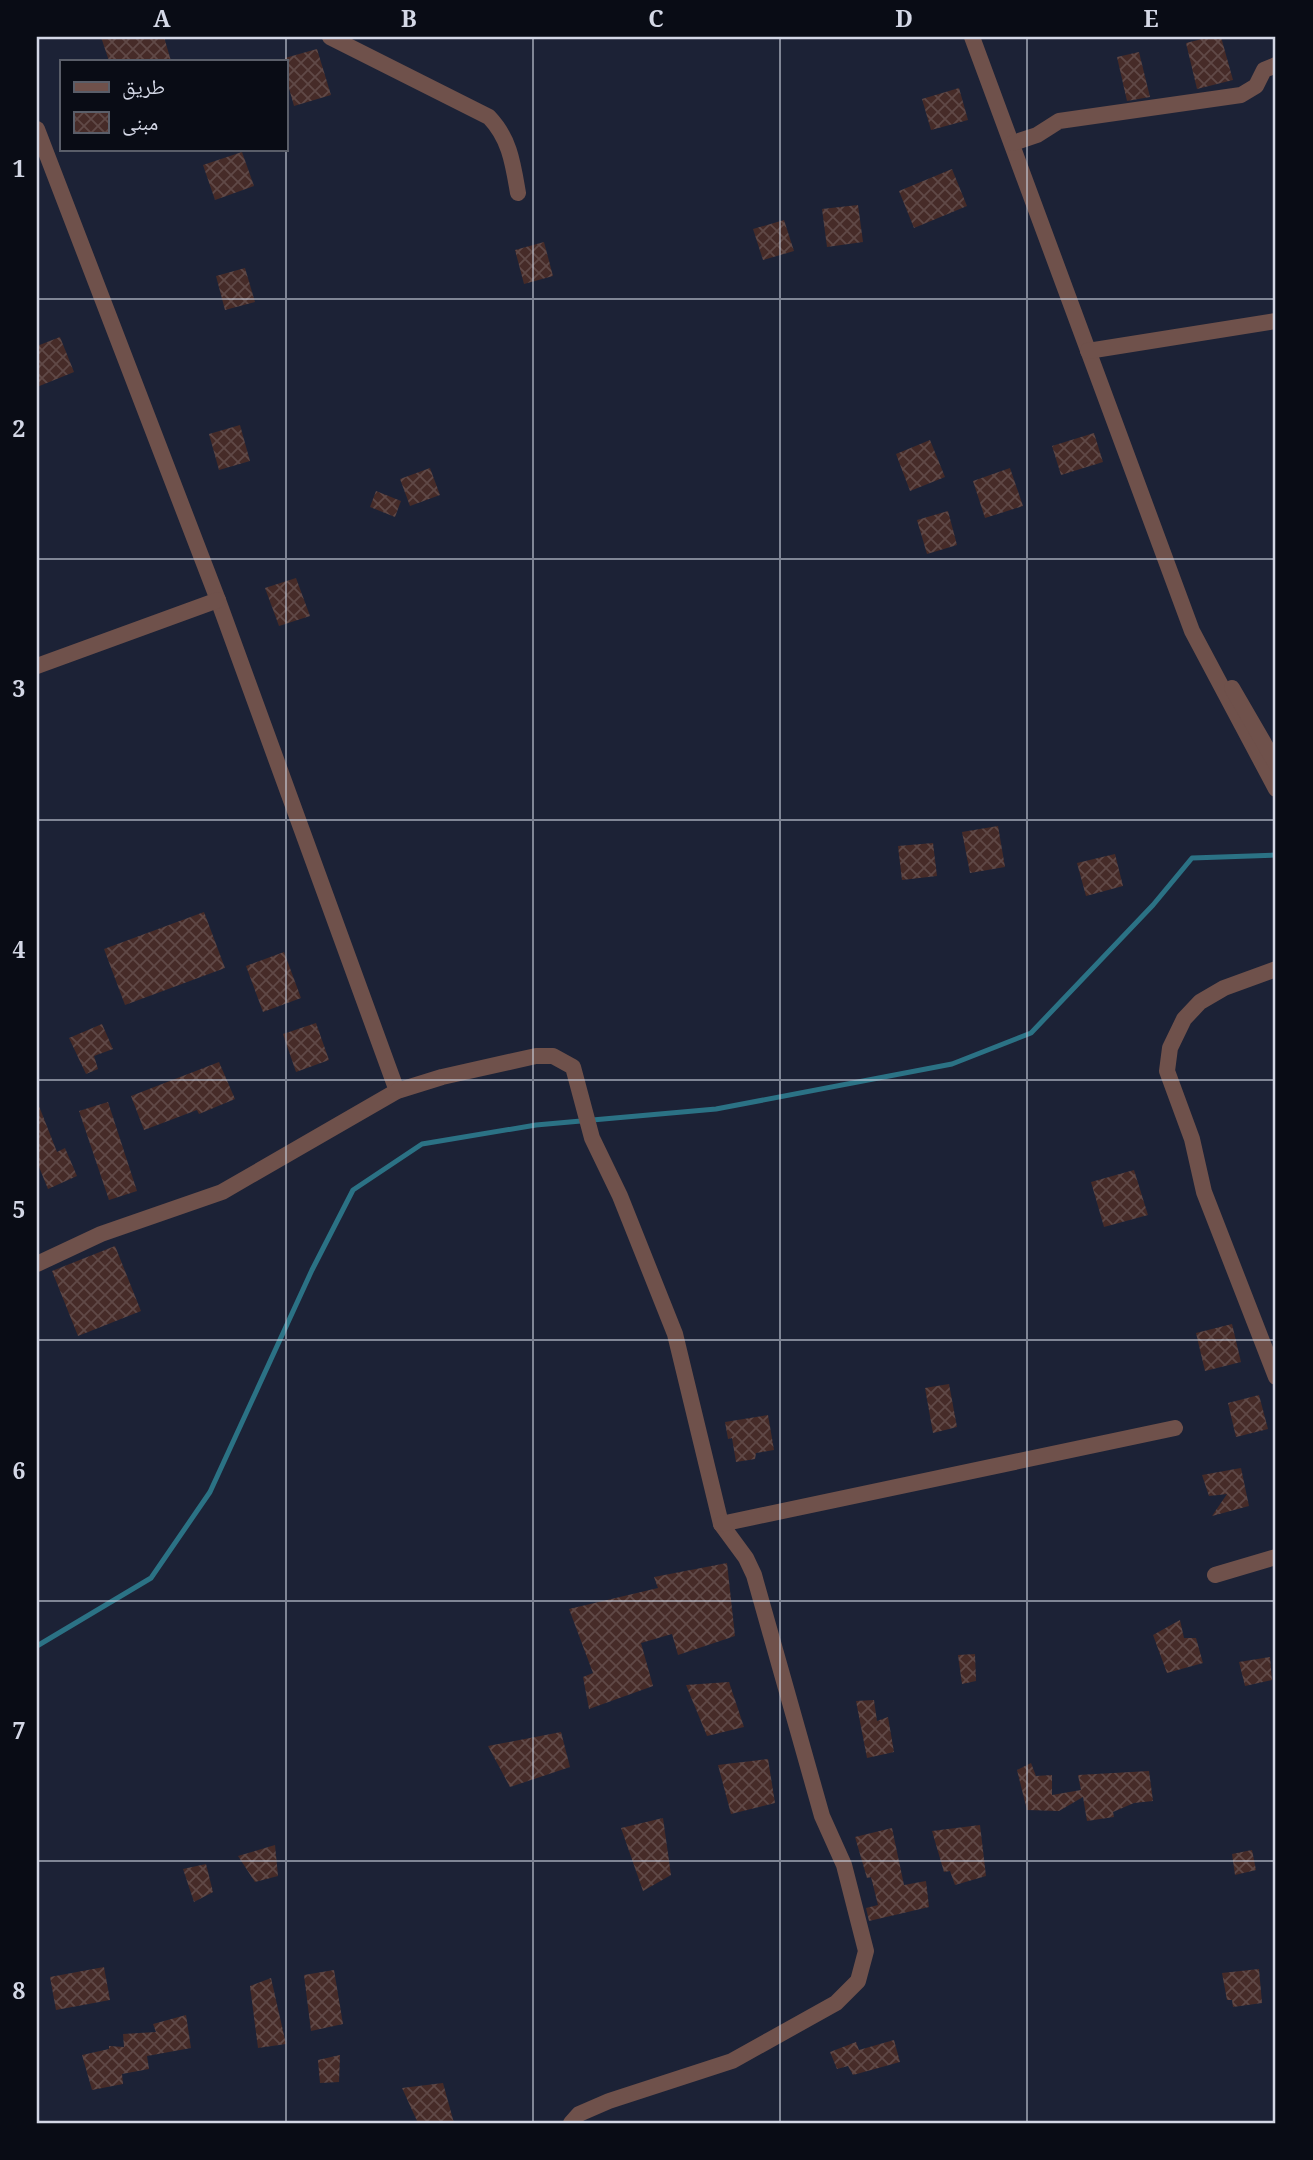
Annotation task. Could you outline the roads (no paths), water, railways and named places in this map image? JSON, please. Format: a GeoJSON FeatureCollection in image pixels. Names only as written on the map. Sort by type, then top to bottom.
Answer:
{"type":"FeatureCollection","features":[{"type":"Feature","properties":{"kind":"street"},"geometry":{"type":"LineString","coordinates":[[330,37],[489,117],[499,128],[511,150],[519,193]]}},
{"type":"Feature","properties":{"kind":"street"},"geometry":{"type":"LineString","coordinates":[[972,37],[1192,631],[1276,789]]}},
{"type":"Feature","properties":{"kind":"street"},"geometry":{"type":"LineString","coordinates":[[1013,143],[1037,135],[1059,121],[1241,95],[1256,86],[1264,70],[1276,65]]}},
{"type":"Feature","properties":{"kind":"street"},"geometry":{"type":"LineString","coordinates":[[37,129],[218,600],[397,1091]]}},
{"type":"Feature","properties":{"kind":"street"},"geometry":{"type":"LineString","coordinates":[[1088,351],[1276,321]]}},
{"type":"Feature","properties":{"kind":"street"},"geometry":{"type":"LineString","coordinates":[[37,666],[218,600]]}},
{"type":"Feature","properties":{"kind":"street"},"geometry":{"type":"LineString","coordinates":[[1192,631],[1215,658],[1276,764]]}},
{"type":"Feature","properties":{"kind":"street"},"geometry":{"type":"LineString","coordinates":[[1276,969],[1224,988],[1200,1002],[1184,1019],[1170,1048],[1167,1071],[1192,1139],[1204,1192],[1276,1377]]}},
{"type":"Feature","properties":{"kind":"street"},"geometry":{"type":"LineString","coordinates":[[37,1264],[102,1234],[222,1192],[397,1091],[442,1077],[536,1056],[552,1056],[573,1068],[592,1138],[620,1196],[675,1334],[721,1524],[746,1558],[754,1575],[822,1816],[844,1865],[866,1951],[858,1981],[836,2003],[732,2061],[609,2101],[579,2115],[571,2123]]}},
{"type":"Feature","properties":{"kind":"street"},"geometry":{"type":"LineString","coordinates":[[721,1524],[1175,1428]]}},
{"type":"Feature","properties":{"kind":"street"},"geometry":{"type":"LineString","coordinates":[[1215,1575],[1276,1557]]}},
{"type":"Feature","properties":{"kind":"waterway"},"geometry":{"type":"LineString","coordinates":[[37,1646],[151,1578],[210,1492],[312,1270],[353,1190],[422,1144],[536,1125],[716,1109],[952,1064],[1031,1033],[1153,905],[1192,858],[1276,855]]}}]}
